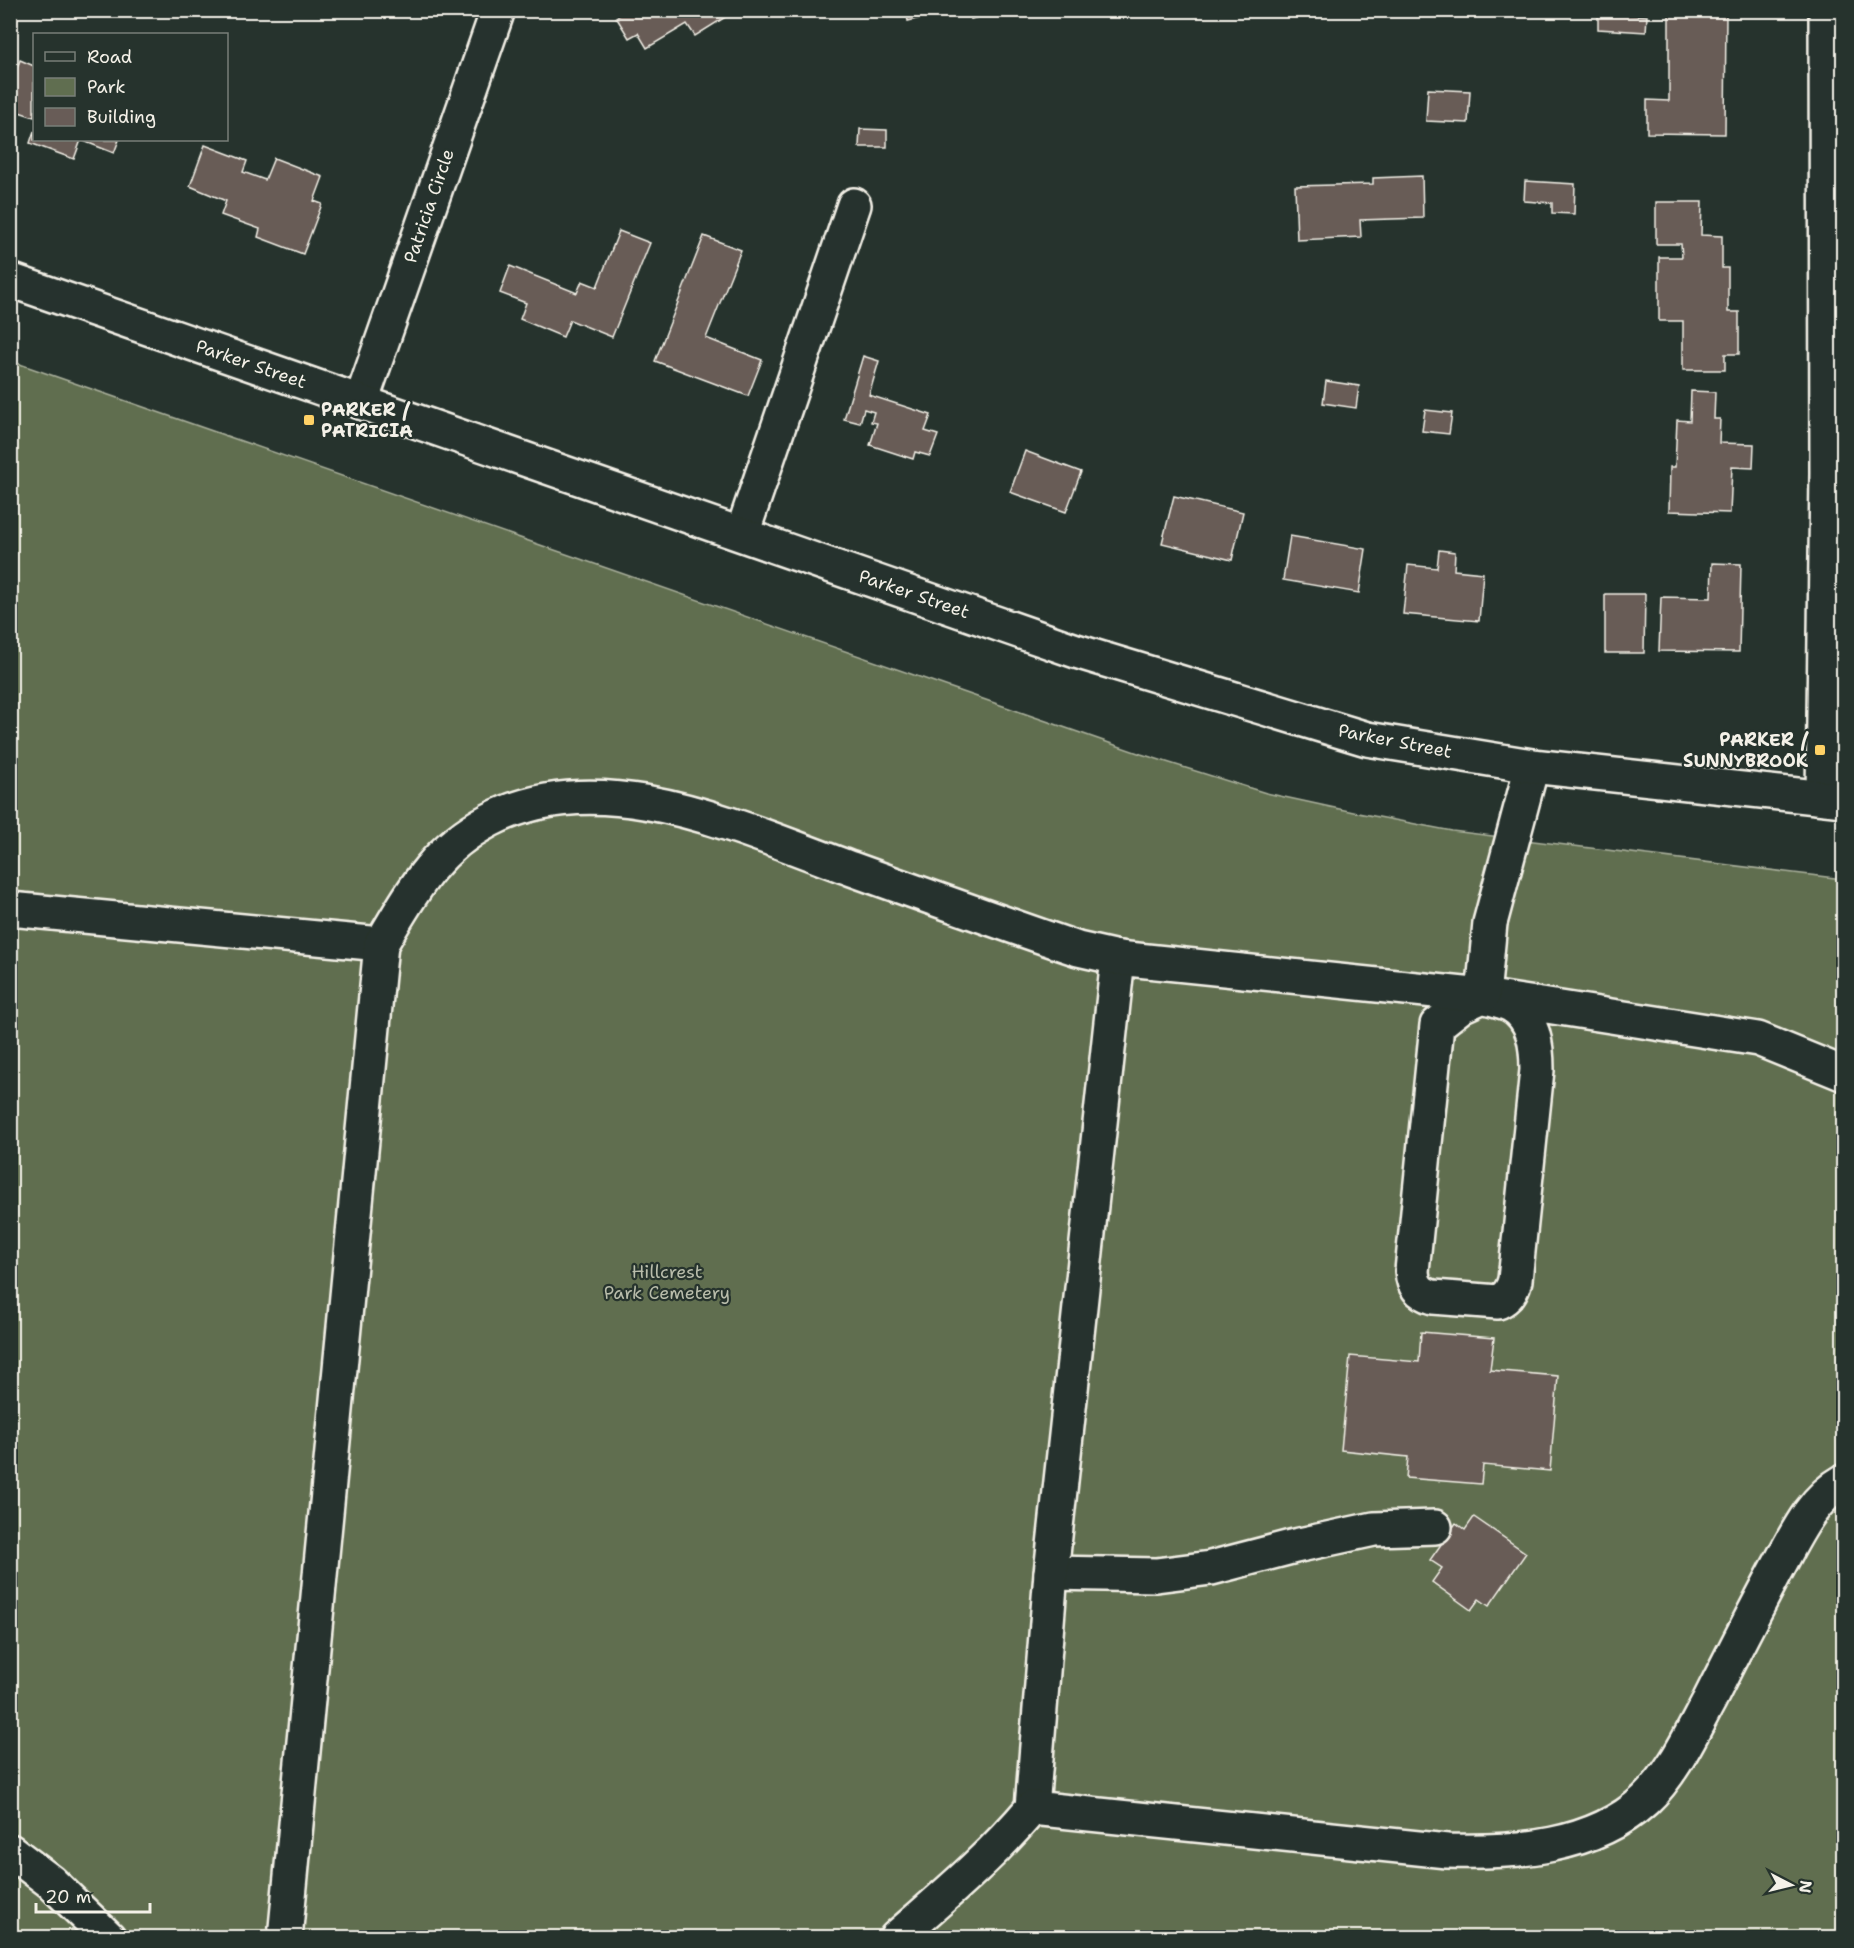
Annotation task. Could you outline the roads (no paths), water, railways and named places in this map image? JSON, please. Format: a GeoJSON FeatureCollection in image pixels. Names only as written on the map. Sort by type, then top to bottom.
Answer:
{"type":"FeatureCollection","features":[{"type":"Feature","properties":{"kind":"main road","name":"Patricia Circle"},"geometry":{"type":"LineString","coordinates":[[361,402],[498,10]]}},
{"type":"Feature","properties":{"kind":"main road"},"geometry":{"type":"LineString","coordinates":[[1826,10],[1827,473],[1833,799]]}},
{"type":"Feature","properties":{"kind":"main road"},"geometry":{"type":"LineString","coordinates":[[742,534],[854,205]]}},
{"type":"Feature","properties":{"kind":"main road","name":"Parker Street"},"geometry":{"type":"LineString","coordinates":[[10,280],[1076,651],[1367,739],[1532,766],[1833,799]]}},
{"type":"Feature","properties":{"kind":"main road"},"geometry":{"type":"LineString","coordinates":[[1483,996],[1490,923],[1532,766]]}},
{"type":"Feature","properties":{"kind":"main road"},"geometry":{"type":"LineString","coordinates":[[285,1938],[381,944],[412,892],[435,861],[463,837],[491,820],[529,805],[592,797],[622,799],[692,812],[1078,949],[1118,958],[1483,996],[1758,1039],[1844,1074]]}},
{"type":"Feature","properties":{"kind":"main road"},"geometry":{"type":"LineString","coordinates":[[10,909],[381,944]]}},
{"type":"Feature","properties":{"kind":"main road"},"geometry":{"type":"LineString","coordinates":[[896,1938],[971,1873],[1008,1837],[1032,1808],[1051,1573],[1118,958]]}},
{"type":"Feature","properties":{"kind":"main road"},"geometry":{"type":"LineString","coordinates":[[1483,996],[1512,1005],[1525,1018],[1534,1034],[1537,1054],[1515,1280],[1506,1298],[1498,1302],[1433,1297],[1423,1294],[1413,1281],[1412,1271],[1437,1025],[1461,1006],[1483,996]]}},
{"type":"Feature","properties":{"kind":"main road"},"geometry":{"type":"LineString","coordinates":[[1032,1808],[1447,1851],[1502,1851],[1534,1848],[1600,1830],[1645,1800],[1661,1781],[1693,1731],[1803,1522],[1820,1502],[1844,1481]]}},
{"type":"Feature","properties":{"kind":"main road"},"geometry":{"type":"LineString","coordinates":[[1051,1573],[1156,1575],[1211,1568],[1295,1546],[1374,1529],[1435,1527]]}},
{"type":"Feature","properties":{"kind":"main road"},"geometry":{"type":"LineString","coordinates":[[10,1851],[51,1882],[109,1938]]}},
{"type":"Feature","properties":{"kind":"place","name":"PARKER / PATRICIA"},"geometry":{"type":"Point","coordinates":[309,420]}},
{"type":"Feature","properties":{"kind":"place","name":"PARKER / SUNNYBROOK"},"geometry":{"type":"Point","coordinates":[1820,750]}},
{"type":"Feature","properties":{"kind":"park label","name":"Hillcrest Park Cemetery"},"geometry":{"type":"Point","coordinates":[667,1282]}}]}
